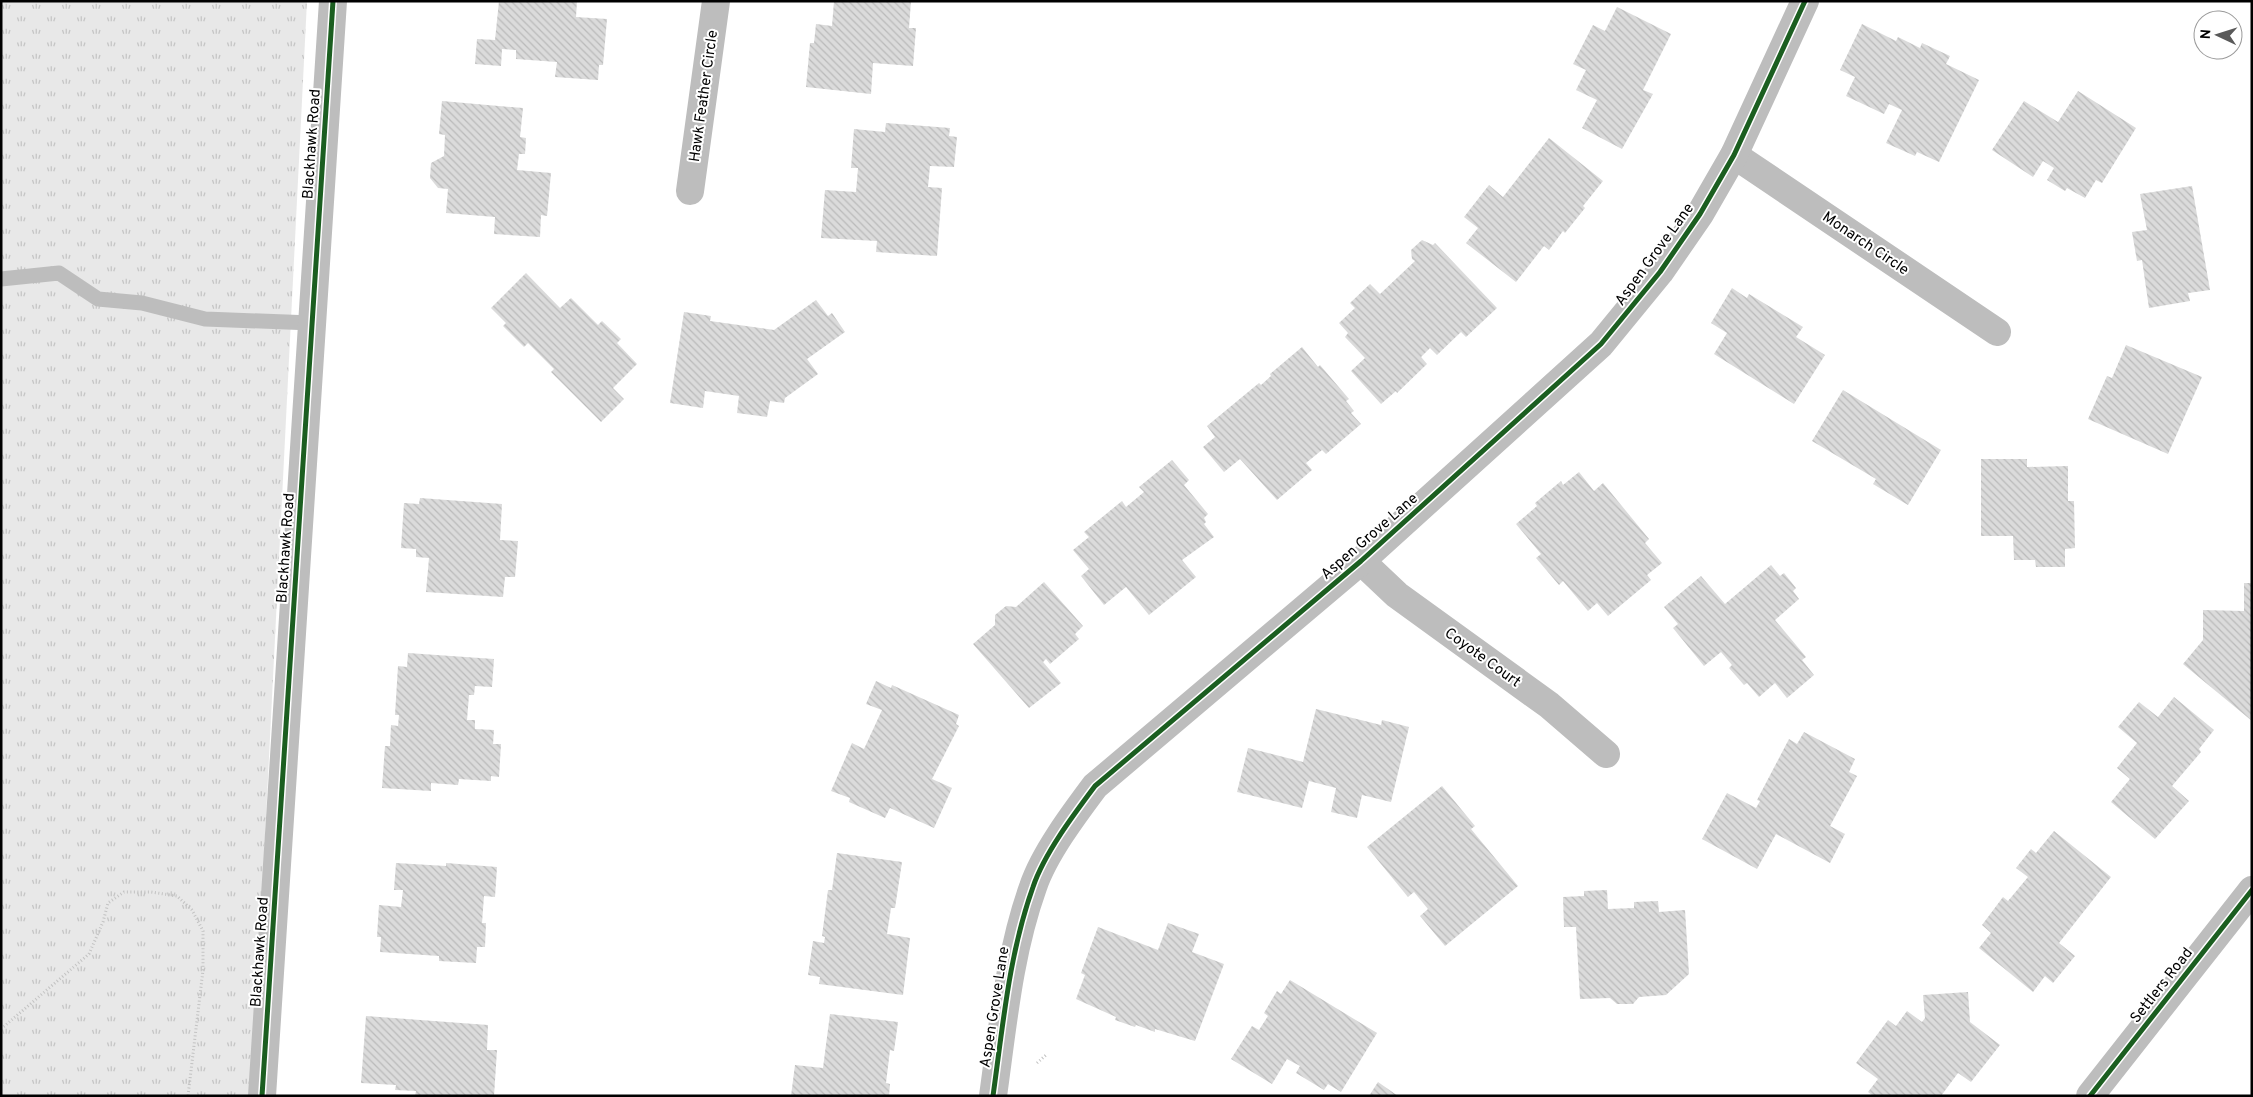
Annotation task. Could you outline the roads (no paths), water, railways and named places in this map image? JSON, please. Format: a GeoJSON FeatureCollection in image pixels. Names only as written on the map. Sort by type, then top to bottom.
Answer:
{"type":"FeatureCollection","features":[{"type":"Feature","properties":{"kind":"street","name":"Blackhawk Road"},"geometry":{"type":"LineString","coordinates":[[262,1096],[333,1]]}},
{"type":"Feature","properties":{"kind":"street","name":"Hawk Feather Circle"},"geometry":{"type":"LineString","coordinates":[[690,191],[716,1]]}},
{"type":"Feature","properties":{"kind":"street","name":"Aspen Grove Lane"},"geometry":{"type":"LineString","coordinates":[[993,1096],[1012,960],[1033,885],[1067,824],[1095,786],[1361,561],[1601,344],[1660,272],[1700,214],[1734,155],[1805,1]]}},
{"type":"Feature","properties":{"kind":"street","name":"Monarch Circle"},"geometry":{"type":"LineString","coordinates":[[1734,155],[1997,332]]}},
{"type":"Feature","properties":{"kind":"street","name":"Coyote Court"},"geometry":{"type":"LineString","coordinates":[[1361,561],[1397,595],[1549,705],[1606,754]]}},
{"type":"Feature","properties":{"kind":"street","name":"Settlers Road"},"geometry":{"type":"LineString","coordinates":[[2090,1096],[2252,890]]}},
{"type":"Feature","properties":{"kind":"lane"},"geometry":{"type":"LineString","coordinates":[[1,278],[59,273],[98,300],[142,303],[205,319],[312,323]]}}]}
